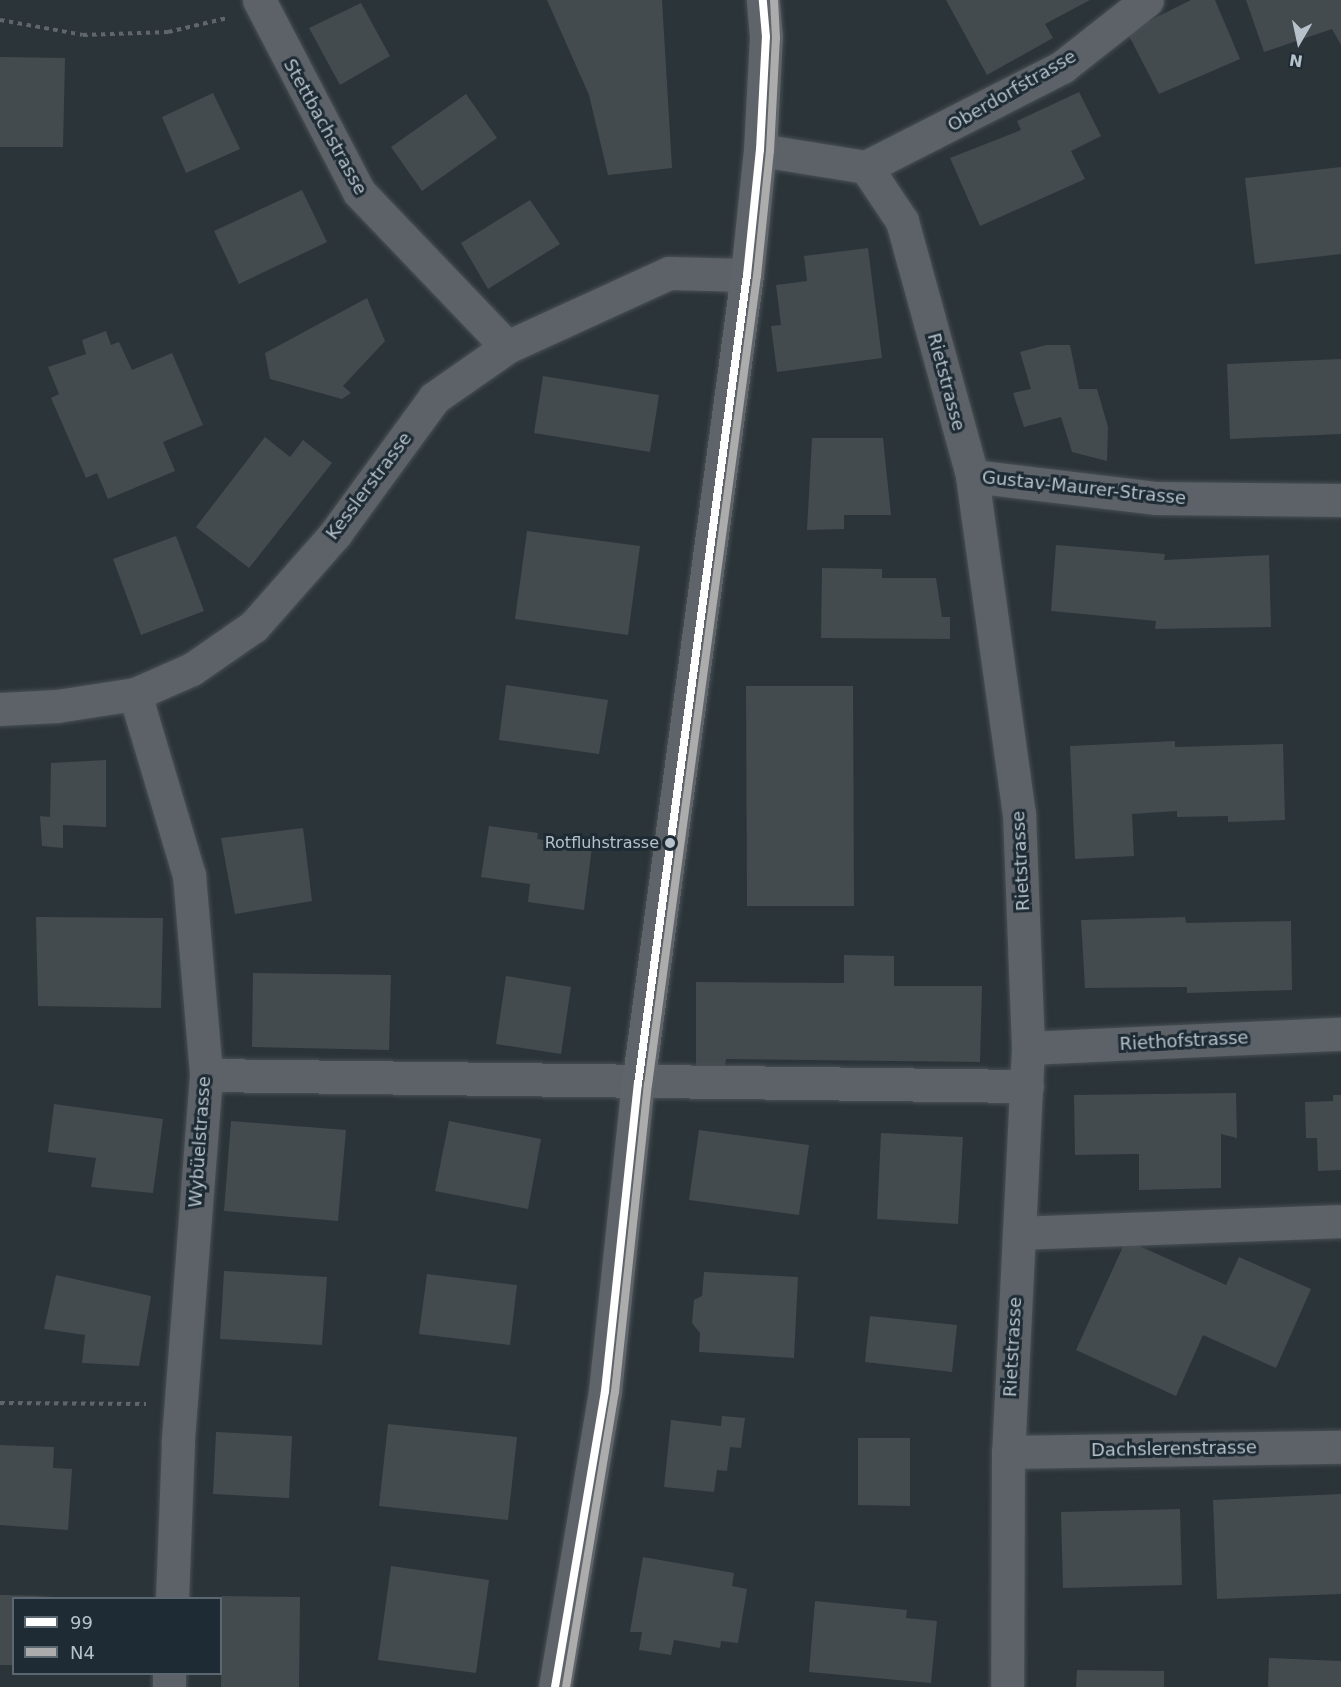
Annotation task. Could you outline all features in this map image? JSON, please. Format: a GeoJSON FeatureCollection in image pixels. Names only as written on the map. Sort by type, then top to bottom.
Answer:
{"type":"FeatureCollection","features":[{"type":"Feature","properties":{"kind":"main road"},"geometry":{"type":"LineString","coordinates":[[555,1687],[604,1391],[638,1084],[747,275],[760,150],[766,37],[763,0]]}},
{"type":"Feature","properties":{"kind":"street","name":"Oberdorfstrasse"},"geometry":{"type":"LineString","coordinates":[[867,167],[1062,67],[1147,0]]}},
{"type":"Feature","properties":{"kind":"street","name":"Stettbachstrasse"},"geometry":{"type":"LineString","coordinates":[[260,3],[359,192],[507,347]]}},
{"type":"Feature","properties":{"kind":"street"},"geometry":{"type":"LineString","coordinates":[[760,150],[867,167]]}},
{"type":"Feature","properties":{"kind":"street","name":"Rietstrasse"},"geometry":{"type":"LineString","coordinates":[[867,167],[902,220],[972,476],[1019,813],[1028,1048],[1008,1452],[1007,1687]]}},
{"type":"Feature","properties":{"kind":"street","name":"Kesslerstrasse"},"geometry":{"type":"LineString","coordinates":[[0,709],[57,706],[135,694],[192,669],[254,626],[335,534],[434,398],[507,347],[669,273],[747,275]]}},
{"type":"Feature","properties":{"kind":"street","name":"Gustav-Maurer-Strasse"},"geometry":{"type":"LineString","coordinates":[[972,476],[1157,498],[1341,500]]}},
{"type":"Feature","properties":{"kind":"street","name":"Wybüelstrasse"},"geometry":{"type":"LineString","coordinates":[[135,694],[189,875],[206,1075],[181,1404],[172,1597]]}},
{"type":"Feature","properties":{"kind":"street","name":"Riethofstrasse"},"geometry":{"type":"LineString","coordinates":[[1028,1048],[1341,1034]]}},
{"type":"Feature","properties":{"kind":"street"},"geometry":{"type":"LineString","coordinates":[[206,1075],[638,1084],[1027,1086]]}},
{"type":"Feature","properties":{"kind":"street"},"geometry":{"type":"LineString","coordinates":[[1019,1233],[1341,1221]]}},
{"type":"Feature","properties":{"kind":"street","name":"Dachslerenstrasse"},"geometry":{"type":"LineString","coordinates":[[1008,1452],[1341,1447]]}},
{"type":"Feature","properties":{"kind":"path"},"geometry":{"type":"LineString","coordinates":[[0,20],[83,35],[168,32],[260,3]]}},
{"type":"Feature","properties":{"kind":"path"},"geometry":{"type":"LineString","coordinates":[[0,1403],[181,1404]]}},
{"type":"Feature","properties":{"kind":"building"},"geometry":{"type":"Polygon","coordinates":[[[547,0],[662,0],[672,168],[608,175],[589,95],[547,0]]]}},
{"type":"Feature","properties":{"kind":"building"},"geometry":{"type":"Polygon","coordinates":[[[946,0],[1090,0],[1045,24],[1053,38],[987,75],[946,0]]]}},
{"type":"Feature","properties":{"kind":"building"},"geometry":{"type":"Polygon","coordinates":[[[1191,0],[1215,0],[1240,59],[1159,94],[1127,32],[1191,0]]]}},
{"type":"Feature","properties":{"kind":"building"},"geometry":{"type":"Polygon","coordinates":[[[1246,0],[1341,0],[1341,45],[1332,29],[1264,52],[1246,0]]]}},
{"type":"Feature","properties":{"kind":"building"},"geometry":{"type":"Polygon","coordinates":[[[361,3],[390,56],[340,85],[309,28],[361,3]]]}},
{"type":"Feature","properties":{"kind":"building"},"geometry":{"type":"Polygon","coordinates":[[[0,57],[65,58],[63,147],[0,147],[0,57]]]}},
{"type":"Feature","properties":{"kind":"building"},"geometry":{"type":"Polygon","coordinates":[[[1079,92],[1101,136],[1071,151],[1085,179],[980,226],[950,158],[1021,130],[1017,121],[1079,92]]]}},
{"type":"Feature","properties":{"kind":"building"},"geometry":{"type":"Polygon","coordinates":[[[213,93],[240,149],[186,173],[162,117],[213,93]]]}},
{"type":"Feature","properties":{"kind":"building"},"geometry":{"type":"Polygon","coordinates":[[[466,94],[497,138],[422,191],[391,147],[466,94]]]}},
{"type":"Feature","properties":{"kind":"building"},"geometry":{"type":"Polygon","coordinates":[[[1341,167],[1341,254],[1255,264],[1245,178],[1341,167]]]}},
{"type":"Feature","properties":{"kind":"building"},"geometry":{"type":"Polygon","coordinates":[[[302,190],[327,242],[239,284],[214,231],[302,190]]]}},
{"type":"Feature","properties":{"kind":"building"},"geometry":{"type":"Polygon","coordinates":[[[530,200],[560,244],[488,289],[461,243],[530,200]]]}},
{"type":"Feature","properties":{"kind":"building"},"geometry":{"type":"Polygon","coordinates":[[[868,248],[882,358],[777,372],[771,326],[781,325],[776,285],[807,281],[804,256],[868,248]]]}},
{"type":"Feature","properties":{"kind":"building"},"geometry":{"type":"Polygon","coordinates":[[[367,298],[385,341],[343,386],[351,393],[342,399],[270,379],[265,353],[367,298]]]}},
{"type":"Feature","properties":{"kind":"building"},"geometry":{"type":"Polygon","coordinates":[[[106,331],[111,345],[119,342],[132,370],[172,353],[203,425],[163,442],[175,471],[108,499],[97,473],[86,478],[51,398],[59,394],[48,367],[86,354],[82,340],[106,331]]]}},
{"type":"Feature","properties":{"kind":"building"},"geometry":{"type":"Polygon","coordinates":[[[1046,345],[1070,345],[1079,389],[1097,389],[1108,427],[1107,461],[1072,452],[1061,417],[1024,427],[1013,393],[1031,389],[1020,352],[1046,345]]]}},
{"type":"Feature","properties":{"kind":"building"},"geometry":{"type":"Polygon","coordinates":[[[1341,359],[1341,434],[1230,439],[1227,364],[1341,359]]]}},
{"type":"Feature","properties":{"kind":"building"},"geometry":{"type":"Polygon","coordinates":[[[543,376],[659,395],[650,452],[534,433],[543,376]]]}},
{"type":"Feature","properties":{"kind":"building"},"geometry":{"type":"Polygon","coordinates":[[[265,437],[290,457],[303,440],[332,463],[249,568],[196,527],[265,437]]]}},
{"type":"Feature","properties":{"kind":"building"},"geometry":{"type":"Polygon","coordinates":[[[812,438],[883,438],[891,515],[844,515],[844,529],[807,530],[812,438]]]}},
{"type":"Feature","properties":{"kind":"building"},"geometry":{"type":"Polygon","coordinates":[[[527,531],[640,546],[628,635],[515,619],[527,531]]]}},
{"type":"Feature","properties":{"kind":"building"},"geometry":{"type":"Polygon","coordinates":[[[176,536],[204,611],[141,635],[113,559],[176,536]]]}},
{"type":"Feature","properties":{"kind":"building"},"geometry":{"type":"Polygon","coordinates":[[[1056,545],[1165,554],[1164,560],[1269,555],[1271,627],[1155,629],[1156,621],[1051,611],[1056,545]]]}},
{"type":"Feature","properties":{"kind":"building"},"geometry":{"type":"Polygon","coordinates":[[[822,568],[882,569],[882,578],[936,578],[942,617],[950,617],[950,639],[821,638],[822,568]]]}},
{"type":"Feature","properties":{"kind":"building"},"geometry":{"type":"Polygon","coordinates":[[[506,685],[608,700],[599,754],[499,740],[506,685]]]}},
{"type":"Feature","properties":{"kind":"building"},"geometry":{"type":"Polygon","coordinates":[[[746,686],[853,686],[854,906],[747,906],[746,686]]]}},
{"type":"Feature","properties":{"kind":"building"},"geometry":{"type":"Polygon","coordinates":[[[1175,741],[1175,747],[1283,744],[1285,820],[1228,822],[1228,816],[1177,817],[1177,811],[1132,814],[1134,856],[1075,859],[1070,746],[1175,741]]]}},
{"type":"Feature","properties":{"kind":"building"},"geometry":{"type":"Polygon","coordinates":[[[106,760],[106,827],[63,825],[63,848],[42,846],[40,816],[50,817],[51,763],[106,760]]]}},
{"type":"Feature","properties":{"kind":"building"},"geometry":{"type":"Polygon","coordinates":[[[489,826],[538,833],[537,839],[592,847],[584,910],[528,902],[530,884],[481,877],[489,826]]]}},
{"type":"Feature","properties":{"kind":"building"},"geometry":{"type":"Polygon","coordinates":[[[303,828],[312,901],[235,914],[221,838],[303,828]]]}},
{"type":"Feature","properties":{"kind":"building"},"geometry":{"type":"Polygon","coordinates":[[[36,917],[163,918],[161,1008],[38,1006],[36,917]]]}},
{"type":"Feature","properties":{"kind":"building"},"geometry":{"type":"Polygon","coordinates":[[[1185,917],[1186,923],[1291,921],[1292,990],[1187,993],[1187,987],[1085,988],[1081,920],[1185,917]]]}},
{"type":"Feature","properties":{"kind":"building"},"geometry":{"type":"Polygon","coordinates":[[[844,955],[894,956],[894,986],[982,986],[980,1062],[726,1059],[725,1066],[696,1066],[696,982],[844,983],[844,955]]]}},
{"type":"Feature","properties":{"kind":"building"},"geometry":{"type":"Polygon","coordinates":[[[253,973],[391,975],[389,1050],[252,1047],[253,973]]]}},
{"type":"Feature","properties":{"kind":"building"},"geometry":{"type":"Polygon","coordinates":[[[506,976],[571,987],[561,1054],[496,1044],[506,976]]]}},
{"type":"Feature","properties":{"kind":"building"},"geometry":{"type":"Polygon","coordinates":[[[1236,1093],[1237,1138],[1221,1134],[1221,1188],[1139,1190],[1139,1154],[1075,1155],[1074,1095],[1236,1093]]]}},
{"type":"Feature","properties":{"kind":"building"},"geometry":{"type":"Polygon","coordinates":[[[1333,1095],[1341,1095],[1341,1170],[1318,1171],[1317,1138],[1306,1138],[1305,1102],[1333,1101],[1333,1095]]]}},
{"type":"Feature","properties":{"kind":"building"},"geometry":{"type":"Polygon","coordinates":[[[54,1104],[163,1119],[153,1193],[91,1187],[96,1158],[48,1152],[54,1104]]]}},
{"type":"Feature","properties":{"kind":"building"},"geometry":{"type":"Polygon","coordinates":[[[231,1121],[346,1130],[338,1221],[224,1211],[231,1121]]]}},
{"type":"Feature","properties":{"kind":"building"},"geometry":{"type":"Polygon","coordinates":[[[449,1121],[541,1139],[528,1209],[435,1191],[449,1121]]]}},
{"type":"Feature","properties":{"kind":"building"},"geometry":{"type":"Polygon","coordinates":[[[699,1130],[809,1145],[799,1215],[689,1200],[699,1130]]]}},
{"type":"Feature","properties":{"kind":"building"},"geometry":{"type":"Polygon","coordinates":[[[881,1133],[963,1137],[958,1224],[877,1219],[881,1133]]]}},
{"type":"Feature","properties":{"kind":"building"},"geometry":{"type":"Polygon","coordinates":[[[1126,1240],[1226,1285],[1239,1257],[1311,1289],[1276,1368],[1203,1335],[1176,1396],[1076,1350],[1126,1240]]]}},
{"type":"Feature","properties":{"kind":"building"},"geometry":{"type":"Polygon","coordinates":[[[224,1271],[327,1277],[322,1345],[220,1339],[224,1271]]]}},
{"type":"Feature","properties":{"kind":"building"},"geometry":{"type":"Polygon","coordinates":[[[704,1272],[798,1277],[794,1358],[699,1352],[700,1333],[692,1323],[694,1300],[702,1296],[704,1272]]]}},
{"type":"Feature","properties":{"kind":"building"},"geometry":{"type":"Polygon","coordinates":[[[427,1274],[517,1285],[510,1345],[419,1334],[427,1274]]]}},
{"type":"Feature","properties":{"kind":"building"},"geometry":{"type":"Polygon","coordinates":[[[56,1275],[151,1296],[139,1366],[82,1363],[85,1335],[44,1329],[56,1275]]]}},
{"type":"Feature","properties":{"kind":"building"},"geometry":{"type":"Polygon","coordinates":[[[870,1316],[957,1325],[952,1372],[865,1362],[870,1316]]]}},
{"type":"Feature","properties":{"kind":"building"},"geometry":{"type":"Polygon","coordinates":[[[722,1416],[745,1418],[741,1448],[730,1447],[727,1471],[717,1470],[714,1492],[664,1487],[671,1420],[721,1426],[722,1416]]]}},
{"type":"Feature","properties":{"kind":"building"},"geometry":{"type":"Polygon","coordinates":[[[388,1424],[517,1437],[508,1520],[379,1506],[388,1424]]]}},
{"type":"Feature","properties":{"kind":"building"},"geometry":{"type":"Polygon","coordinates":[[[216,1432],[292,1436],[289,1498],[213,1494],[216,1432]]]}},
{"type":"Feature","properties":{"kind":"building"},"geometry":{"type":"Polygon","coordinates":[[[858,1438],[910,1438],[910,1506],[858,1505],[858,1438]]]}},
{"type":"Feature","properties":{"kind":"building"},"geometry":{"type":"Polygon","coordinates":[[[0,1445],[54,1447],[53,1468],[72,1469],[68,1530],[0,1525],[0,1445]]]}},
{"type":"Feature","properties":{"kind":"building"},"geometry":{"type":"Polygon","coordinates":[[[1341,1494],[1341,1594],[1217,1599],[1213,1500],[1341,1494]]]}},
{"type":"Feature","properties":{"kind":"building"},"geometry":{"type":"Polygon","coordinates":[[[1180,1509],[1182,1585],[1063,1588],[1061,1512],[1180,1509]]]}},
{"type":"Feature","properties":{"kind":"building"},"geometry":{"type":"Polygon","coordinates":[[[643,1557],[734,1573],[732,1586],[747,1589],[738,1643],[721,1641],[720,1648],[674,1640],[671,1655],[639,1650],[642,1632],[630,1632],[643,1557]]]}},
{"type":"Feature","properties":{"kind":"building"},"geometry":{"type":"Polygon","coordinates":[[[391,1566],[489,1580],[476,1673],[378,1660],[391,1566]]]}},
{"type":"Feature","properties":{"kind":"building"},"geometry":{"type":"Polygon","coordinates":[[[0,1595],[55,1596],[12,1597],[12,1665],[0,1665],[0,1595]]]}},
{"type":"Feature","properties":{"kind":"building"},"geometry":{"type":"Polygon","coordinates":[[[222,1597],[300,1597],[299,1687],[221,1687],[222,1597]]]}},
{"type":"Feature","properties":{"kind":"building"},"geometry":{"type":"Polygon","coordinates":[[[815,1601],[907,1610],[906,1618],[937,1621],[931,1683],[809,1672],[815,1601]]]}},
{"type":"Feature","properties":{"kind":"building"},"geometry":{"type":"Polygon","coordinates":[[[1269,1658],[1341,1661],[1341,1687],[1268,1687],[1269,1658]]]}},
{"type":"Feature","properties":{"kind":"building"},"geometry":{"type":"Polygon","coordinates":[[[1077,1670],[1164,1671],[1164,1687],[1076,1687],[1077,1670]]]}},
{"type":"Feature","properties":{"kind":"transit line","name":"99"},"geometry":{"type":"LineString","coordinates":[[555,1687],[605,1391],[638,1084],[747,275],[760,150],[766,37],[763,0]]}},
{"type":"Feature","properties":{"kind":"transit line","name":"N4"},"geometry":{"type":"LineString","coordinates":[[566,1687],[615,1392],[648,1085],[757,276],[770,151],[776,38],[774,0]]}},
{"type":"Feature","properties":{"kind":"place","name":"Rotfluhstrasse"},"geometry":{"type":"Point","coordinates":[670,843]}}]}
